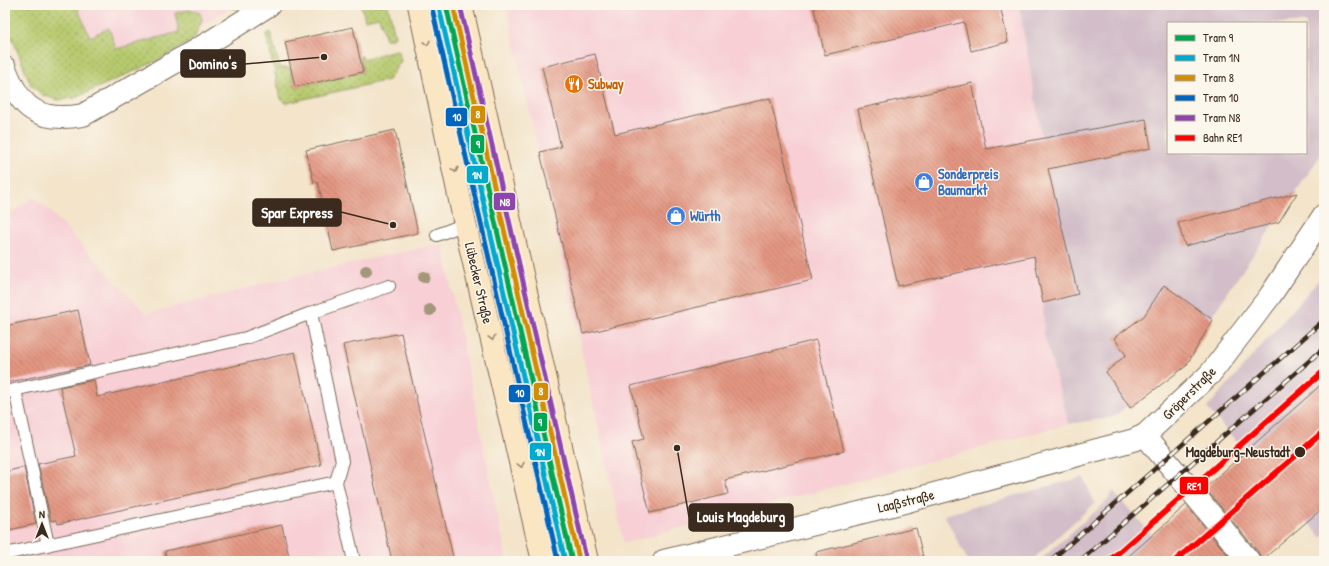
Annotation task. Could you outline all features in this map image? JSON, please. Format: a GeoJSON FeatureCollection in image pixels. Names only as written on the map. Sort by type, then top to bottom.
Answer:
{"type":"FeatureCollection","features":[{"type":"Feature","properties":{"kind":"main road","name":"Lübecker Straße"},"geometry":{"type":"LineString","coordinates":[[419,5],[465,224],[543,561]]}},
{"type":"Feature","properties":{"kind":"main road"},"geometry":{"type":"LineString","coordinates":[[461,5],[587,561]]}},
{"type":"Feature","properties":{"kind":"street"},"geometry":{"type":"LineString","coordinates":[[5,68],[12,87],[28,108],[50,116],[62,117],[83,114],[210,42],[269,5]]}},
{"type":"Feature","properties":{"kind":"street","name":"Gröperstraße"},"geometry":{"type":"LineString","coordinates":[[1145,434],[1180,404],[1215,368],[1270,296],[1324,215]]}},
{"type":"Feature","properties":{"kind":"street"},"geometry":{"type":"LineString","coordinates":[[1145,434],[1249,561]]}},
{"type":"Feature","properties":{"kind":"street","name":"Laaßstraße"},"geometry":{"type":"LineString","coordinates":[[664,561],[908,501],[1134,440],[1145,434]]}},
{"type":"Feature","properties":{"kind":"lane"},"geometry":{"type":"LineString","coordinates":[[436,234],[465,224]]}},
{"type":"Feature","properties":{"kind":"lane"},"geometry":{"type":"LineString","coordinates":[[48,545],[10,391],[246,338],[311,313],[389,286]]}},
{"type":"Feature","properties":{"kind":"lane"},"geometry":{"type":"LineString","coordinates":[[311,313],[342,461],[336,482],[354,561]]}},
{"type":"Feature","properties":{"kind":"lane"},"geometry":{"type":"LineString","coordinates":[[5,554],[336,482]]}},
{"type":"Feature","properties":{"kind":"shaded area"},"geometry":{"type":"Polygon","coordinates":[[[76,5],[235,5],[201,26],[116,49],[90,37],[76,5]]]}},
{"type":"Feature","properties":{"kind":"shaded area"},"geometry":{"type":"Polygon","coordinates":[[[506,5],[1019,5],[1042,139],[1044,334],[1069,424],[624,543],[506,5]]]}},
{"type":"Feature","properties":{"kind":"shaded area"},"geometry":{"type":"Polygon","coordinates":[[[1019,5],[1324,5],[1324,150],[1184,357],[1114,417],[1069,424],[1044,334],[1043,303],[1011,145],[1042,139],[1019,5]]]}},
{"type":"Feature","properties":{"kind":"shaded area"},"geometry":{"type":"Polygon","coordinates":[[[33,197],[46,207],[146,314],[290,277],[442,243],[507,561],[5,561],[5,218],[33,197]]]}},
{"type":"Feature","properties":{"kind":"shaded area"},"geometry":{"type":"Polygon","coordinates":[[[1324,274],[1324,535],[1321,537],[1207,408],[1324,274]]]}},
{"type":"Feature","properties":{"kind":"shaded area"},"geometry":{"type":"Polygon","coordinates":[[[1083,477],[1095,503],[1031,561],[968,561],[944,515],[1083,477]]]}},
{"type":"Feature","properties":{"kind":"shaded area"},"geometry":{"type":"Polygon","coordinates":[[[1113,491],[1175,561],[1039,561],[1108,500],[1113,491]]]}},
{"type":"Feature","properties":{"kind":"green space"},"geometry":{"type":"Polygon","coordinates":[[[5,5],[76,5],[90,37],[109,28],[116,49],[179,32],[175,13],[192,10],[199,12],[202,20],[194,39],[163,58],[75,98],[57,100],[43,95],[31,85],[5,20],[5,5]]]}},
{"type":"Feature","properties":{"kind":"green space"},"geometry":{"type":"Polygon","coordinates":[[[226,5],[247,5],[238,10],[226,5]]]}},
{"type":"Feature","properties":{"kind":"green space"},"geometry":{"type":"Polygon","coordinates":[[[361,5],[388,5],[395,36],[393,39],[386,39],[379,17],[365,20],[361,5]]]}},
{"type":"Feature","properties":{"kind":"green space"},"geometry":{"type":"Polygon","coordinates":[[[270,32],[280,68],[290,68],[295,87],[363,72],[360,56],[362,56],[363,59],[396,50],[399,51],[401,61],[388,80],[286,103],[281,99],[266,35],[270,32]]]}},
{"type":"Feature","properties":{"kind":"building"},"geometry":{"type":"Polygon","coordinates":[[[813,5],[1000,5],[1008,42],[971,51],[964,22],[825,55],[813,5]]]}},
{"type":"Feature","properties":{"kind":"building"},"geometry":{"type":"Polygon","coordinates":[[[353,27],[363,72],[295,87],[285,42],[353,27]]]}},
{"type":"Feature","properties":{"kind":"building","name":"Würth"},"geometry":{"type":"Polygon","coordinates":[[[595,54],[615,134],[770,98],[813,280],[583,334],[540,152],[561,147],[542,67],[595,54]]]}},
{"type":"Feature","properties":{"kind":"building"},"geometry":{"type":"Polygon","coordinates":[[[972,83],[986,149],[1146,119],[1151,148],[1048,169],[1078,294],[1043,303],[1034,256],[898,286],[858,109],[972,83]]]}},
{"type":"Feature","properties":{"kind":"building"},"geometry":{"type":"Polygon","coordinates":[[[395,130],[418,233],[333,251],[318,182],[314,183],[306,150],[395,130]]]}},
{"type":"Feature","properties":{"kind":"building"},"geometry":{"type":"Polygon","coordinates":[[[1297,193],[1279,222],[1185,246],[1178,223],[1297,193]]]}},
{"type":"Feature","properties":{"kind":"building"},"geometry":{"type":"Polygon","coordinates":[[[1164,285],[1213,320],[1186,366],[1130,408],[1106,372],[1126,355],[1114,338],[1144,316],[1164,285]]]}},
{"type":"Feature","properties":{"kind":"building"},"geometry":{"type":"Polygon","coordinates":[[[78,310],[90,365],[5,383],[5,326],[78,310]]]}},
{"type":"Feature","properties":{"kind":"building"},"geometry":{"type":"Polygon","coordinates":[[[401,333],[454,561],[392,561],[343,345],[401,333]]]}},
{"type":"Feature","properties":{"kind":"building"},"geometry":{"type":"Polygon","coordinates":[[[816,340],[844,451],[725,480],[728,494],[650,513],[632,442],[644,439],[631,386],[816,340]]]}},
{"type":"Feature","properties":{"kind":"building"},"geometry":{"type":"Polygon","coordinates":[[[295,352],[321,465],[58,524],[57,520],[51,521],[38,464],[76,456],[60,387],[94,380],[97,397],[295,352]]]}},
{"type":"Feature","properties":{"kind":"building"},"geometry":{"type":"Polygon","coordinates":[[[1324,382],[1324,507],[1261,561],[1259,553],[1205,488],[1324,382]]]}},
{"type":"Feature","properties":{"kind":"building"},"geometry":{"type":"Polygon","coordinates":[[[24,467],[36,524],[5,531],[5,472],[24,467]]]}},
{"type":"Feature","properties":{"kind":"building"},"geometry":{"type":"Polygon","coordinates":[[[1186,505],[1233,561],[1123,561],[1147,540],[1186,505]]]}},
{"type":"Feature","properties":{"kind":"building"},"geometry":{"type":"Polygon","coordinates":[[[282,525],[290,561],[166,561],[165,551],[282,525]]]}},
{"type":"Feature","properties":{"kind":"building"},"geometry":{"type":"Polygon","coordinates":[[[916,528],[924,561],[817,561],[816,552],[916,528]]]}},
{"type":"Feature","properties":{"kind":"railway"},"geometry":{"type":"LineString","coordinates":[[1050,561],[1324,320]]}},
{"type":"Feature","properties":{"kind":"railway"},"geometry":{"type":"LineString","coordinates":[[1080,561],[1324,348]]}},
{"type":"Feature","properties":{"kind":"tram line","name":"9"},"geometry":{"type":"LineString","coordinates":[[446,5],[572,561]]}},
{"type":"Feature","properties":{"kind":"tram line","name":"8"},"geometry":{"type":"LineString","coordinates":[[453,5],[579,559]]}},
{"type":"Feature","properties":{"kind":"tram line","name":"N8"},"geometry":{"type":"LineString","coordinates":[[460,5],[586,558]]}},
{"type":"Feature","properties":{"kind":"tram line","name":"1N"},"geometry":{"type":"LineString","coordinates":[[439,7],[565,561]]}},
{"type":"Feature","properties":{"kind":"tram line","name":"10"},"geometry":{"type":"LineString","coordinates":[[432,8],[558,561]]}},
{"type":"Feature","properties":{"kind":"rail line","name":"RE1"},"geometry":{"type":"LineString","coordinates":[[1109,561],[1324,371]]}},
{"type":"Feature","properties":{"kind":"rail line","name":"RE1"},"geometry":{"type":"LineString","coordinates":[[1175,561],[1324,431]]}},
{"type":"Feature","properties":{"kind":"place","name":"Domino's"},"geometry":{"type":"Point","coordinates":[324,57]}},
{"type":"Feature","properties":{"kind":"place","name":"Subway"},"geometry":{"type":"Point","coordinates":[574,84]}},
{"type":"Feature","properties":{"kind":"place","name":"Sonderpreis Baumarkt"},"geometry":{"type":"Point","coordinates":[924,182]}},
{"type":"Feature","properties":{"kind":"place","name":"Würth"},"geometry":{"type":"Point","coordinates":[676,216]}},
{"type":"Feature","properties":{"kind":"place","name":"Spar Express"},"geometry":{"type":"Point","coordinates":[393,225]}},
{"type":"Feature","properties":{"kind":"place","name":"Louis Magdeburg"},"geometry":{"type":"Point","coordinates":[677,448]}},
{"type":"Feature","properties":{"kind":"place","name":"Magdeburg-Neustadt"},"geometry":{"type":"Point","coordinates":[1300,452]}}]}
